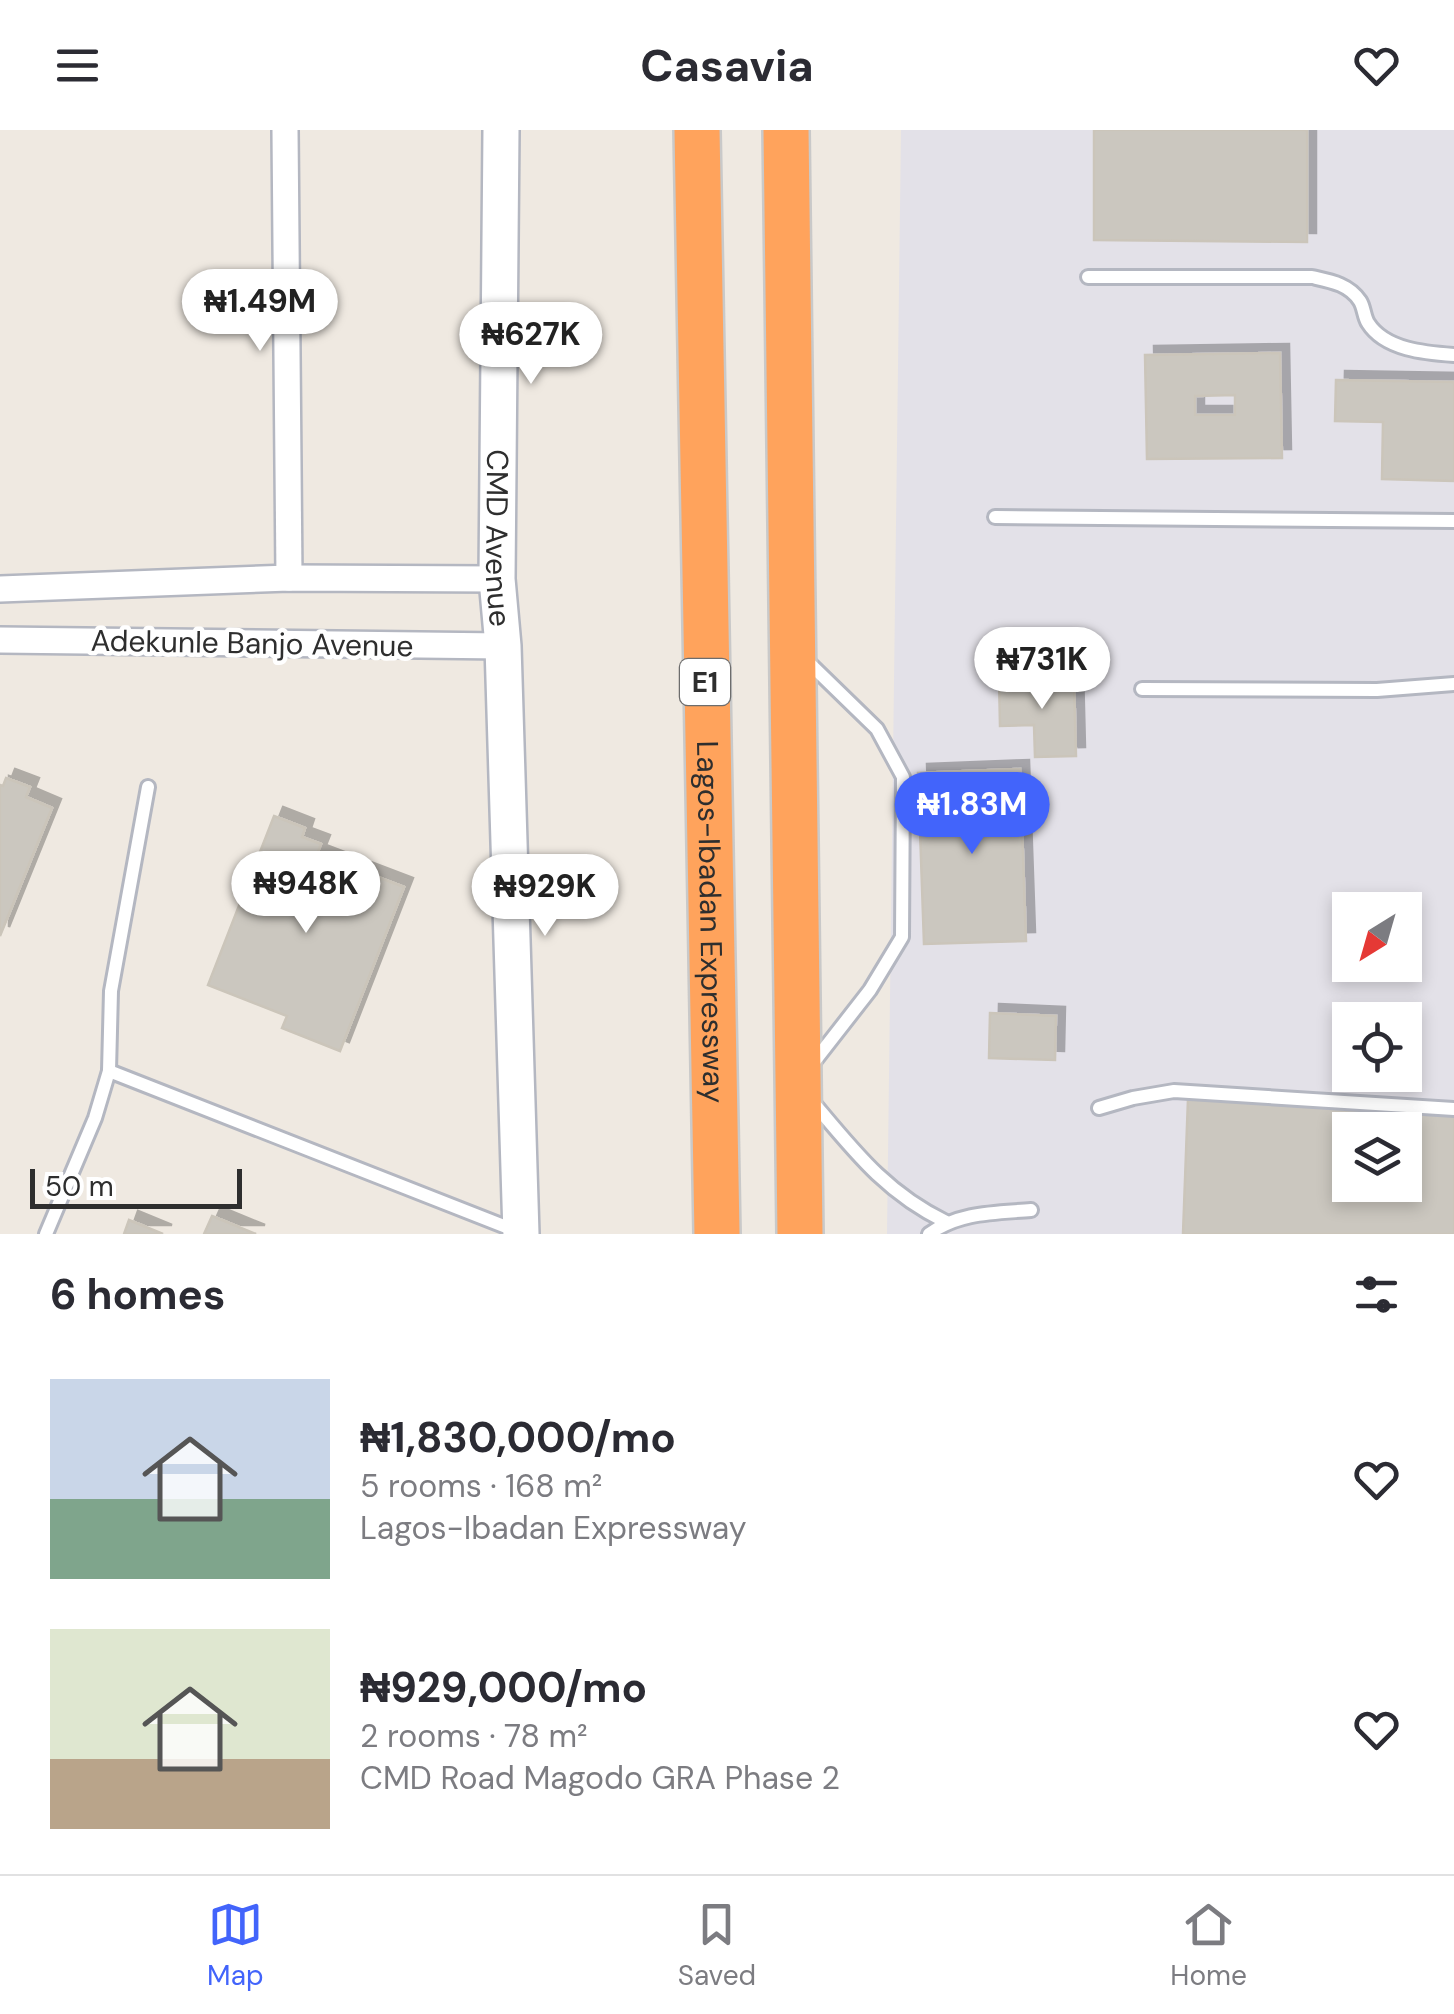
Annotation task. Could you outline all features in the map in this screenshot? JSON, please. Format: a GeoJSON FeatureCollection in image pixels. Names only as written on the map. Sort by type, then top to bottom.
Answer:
{"type":"FeatureCollection","features":[{"type":"Feature","properties":{"kind":"highway","name":"Lagos-Ibadan Expressway"},"geometry":{"type":"LineString","coordinates":[[696,130],[717,1234]]}},
{"type":"Feature","properties":{"kind":"highway"},"geometry":{"type":"LineString","coordinates":[[786,130],[800,1234]]}},
{"type":"Feature","properties":{"kind":"street"},"geometry":{"type":"LineString","coordinates":[[285,130],[289,578]]}},
{"type":"Feature","properties":{"kind":"street","name":"CMD Avenue"},"geometry":{"type":"LineString","coordinates":[[501,130],[497,579],[503,646],[521,1234]]}},
{"type":"Feature","properties":{"kind":"street","name":"Adekunle Banjo Avenue"},"geometry":{"type":"LineString","coordinates":[[0,589],[289,578],[497,579]]}},
{"type":"Feature","properties":{"kind":"street","name":"Adekunle Banjo Avenue"},"geometry":{"type":"LineString","coordinates":[[0,640],[503,646]]}},
{"type":"Feature","properties":{"kind":"lane"},"geometry":{"type":"LineString","coordinates":[[1088,277],[1312,277],[1340,283],[1360,301],[1369,326],[1395,343],[1413,352],[1454,355]]}},
{"type":"Feature","properties":{"kind":"lane"},"geometry":{"type":"LineString","coordinates":[[995,518],[1454,521]]}},
{"type":"Feature","properties":{"kind":"lane"},"geometry":{"type":"LineString","coordinates":[[790,645],[877,729],[902,777],[902,937],[860,1003],[797,1083],[872,1172],[915,1207],[946,1222]]}},
{"type":"Feature","properties":{"kind":"lane"},"geometry":{"type":"LineString","coordinates":[[1142,690],[1377,690],[1454,684]]}},
{"type":"Feature","properties":{"kind":"lane"},"geometry":{"type":"LineString","coordinates":[[46,1234],[95,1118],[109,1071],[111,991],[148,787]]}},
{"type":"Feature","properties":{"kind":"lane"},"geometry":{"type":"LineString","coordinates":[[109,1071],[521,1234]]}},
{"type":"Feature","properties":{"kind":"lane"},"geometry":{"type":"LineString","coordinates":[[1099,1108],[1174,1091],[1454,1109]]}},
{"type":"Feature","properties":{"kind":"lane"},"geometry":{"type":"LineString","coordinates":[[929,1234],[946,1222],[974,1215],[1031,1210]]}},
{"type":"Feature","properties":{"kind":"shaded area"},"geometry":{"type":"Polygon","coordinates":[[[901,130],[1454,130],[1454,1234],[887,1234],[901,130]]]}},
{"type":"Feature","properties":{"kind":"building"},"geometry":{"type":"Polygon","coordinates":[[[1094,130],[1307,130],[1307,242],[1094,240],[1094,130]]]}},
{"type":"Feature","properties":{"kind":"building"},"geometry":{"type":"Polygon","coordinates":[[[1280,353],[1282,458],[1147,459],[1145,355],[1280,353]],[[1235,395],[1195,396],[1195,415],[1235,415],[1235,395]]]}},
{"type":"Feature","properties":{"kind":"building"},"geometry":{"type":"Polygon","coordinates":[[[1336,380],[1454,382],[1454,481],[1382,479],[1383,422],[1335,421],[1336,380]]]}},
{"type":"Feature","properties":{"kind":"building"},"geometry":{"type":"Polygon","coordinates":[[[999,678],[1074,678],[1076,756],[1035,757],[1034,725],[1000,726],[999,678]]]}},
{"type":"Feature","properties":{"kind":"building"},"geometry":{"type":"Polygon","coordinates":[[[1020,769],[1026,941],[924,944],[918,773],[1020,769]]]}},
{"type":"Feature","properties":{"kind":"building"},"geometry":{"type":"Polygon","coordinates":[[[6,778],[30,787],[26,797],[52,808],[0,936],[0,785],[6,778]]]}},
{"type":"Feature","properties":{"kind":"building"},"geometry":{"type":"Polygon","coordinates":[[[274,816],[305,828],[302,837],[321,844],[317,854],[404,887],[340,1051],[282,1028],[287,1016],[208,985],[274,816]]]}},
{"type":"Feature","properties":{"kind":"building"},"geometry":{"type":"Polygon","coordinates":[[[990,1013],[1056,1016],[1055,1060],[989,1058],[990,1013]]]}},
{"type":"Feature","properties":{"kind":"building"},"geometry":{"type":"Polygon","coordinates":[[[1188,1099],[1454,1112],[1454,1234],[1183,1234],[1188,1099]]]}},
{"type":"Feature","properties":{"kind":"building"},"geometry":{"type":"Polygon","coordinates":[[[212,1216],[256,1234],[204,1234],[212,1216]]]}},
{"type":"Feature","properties":{"kind":"building"},"geometry":{"type":"Polygon","coordinates":[[[129,1220],[163,1234],[124,1234],[129,1220]]]}}]}
